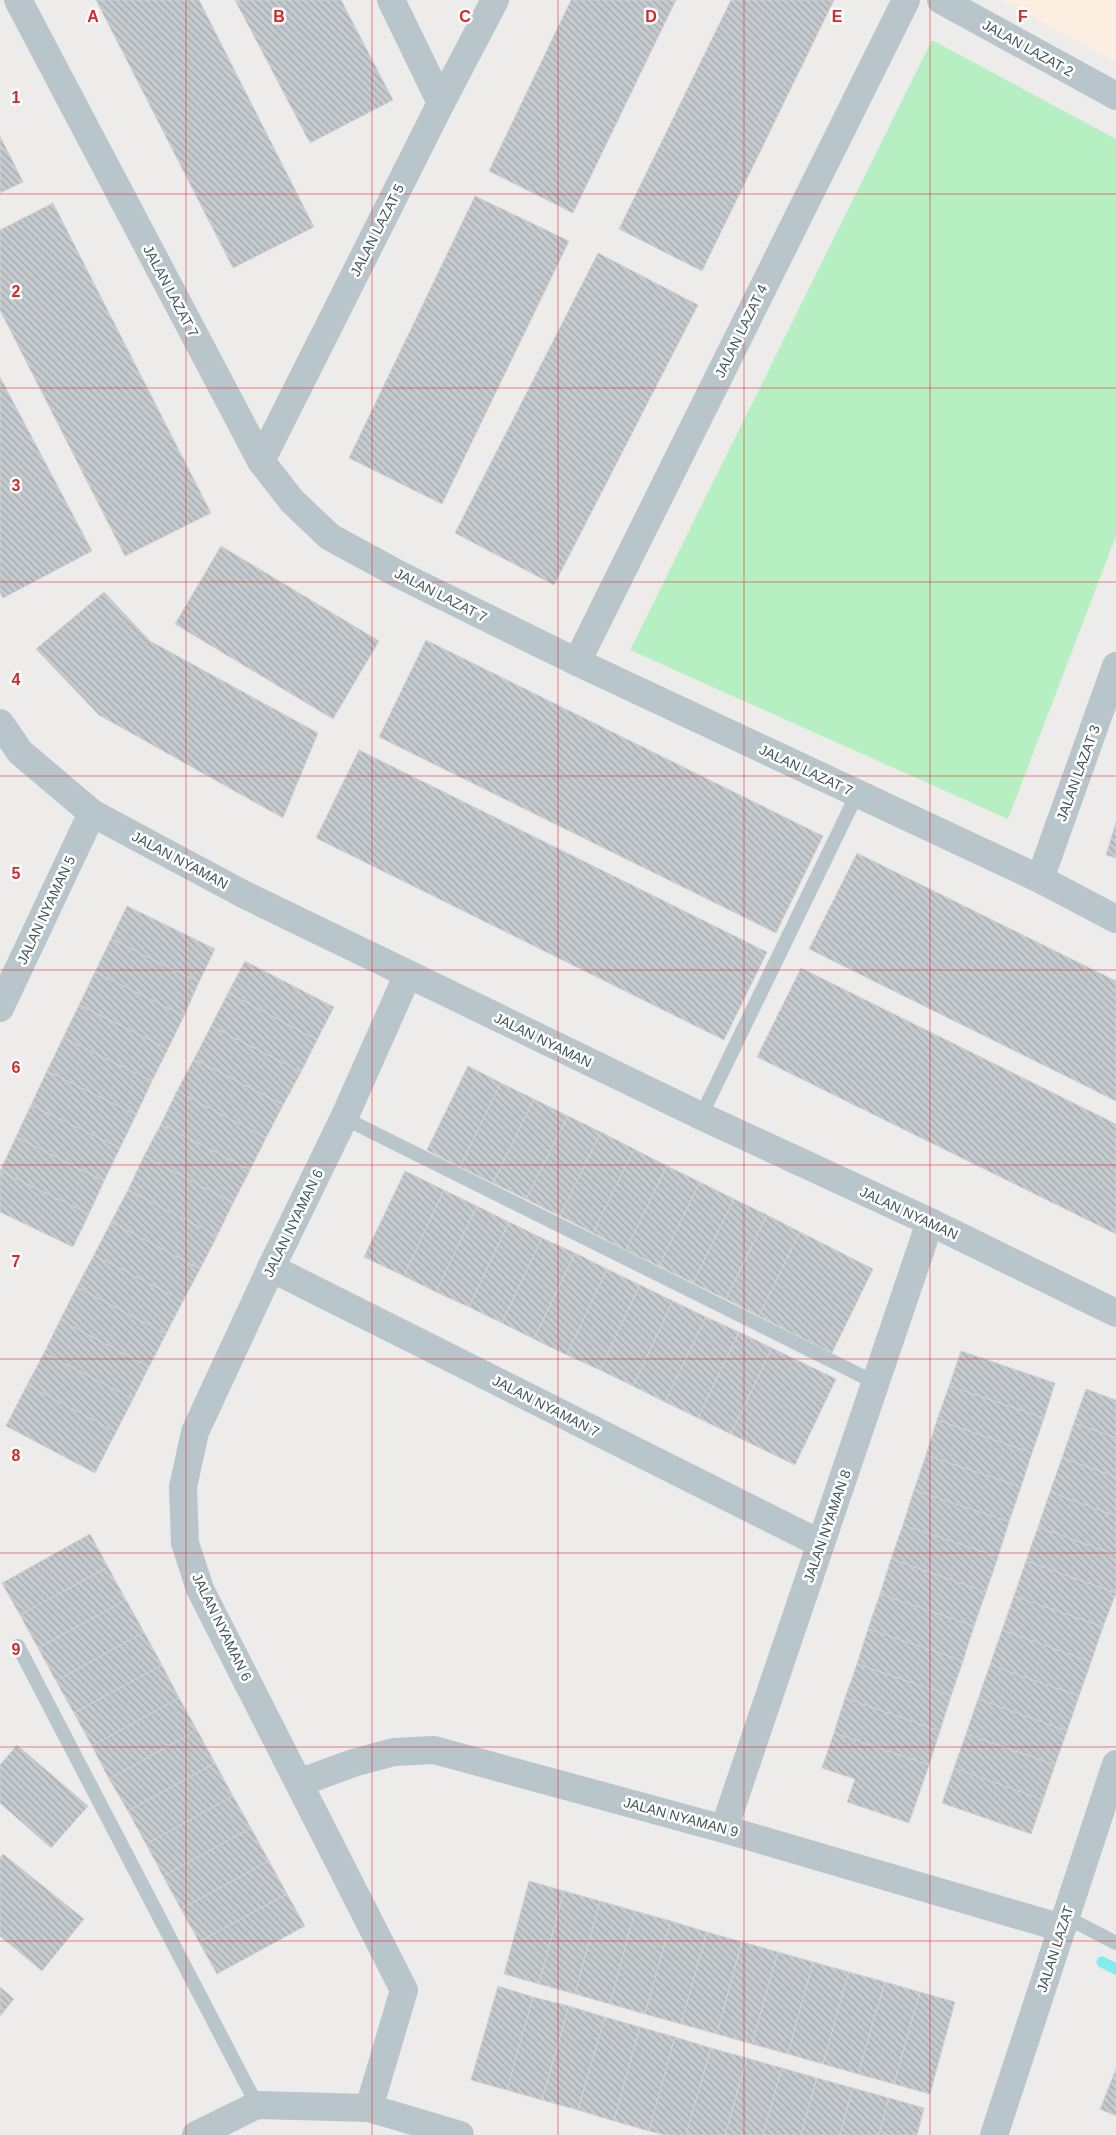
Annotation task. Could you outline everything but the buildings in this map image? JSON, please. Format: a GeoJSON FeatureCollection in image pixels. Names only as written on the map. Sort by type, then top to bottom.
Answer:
{"type":"FeatureCollection","features":[{"type":"Feature","properties":{"kind":"street","name":"JALAN LAZAT 7"},"geometry":{"type":"LineString","coordinates":[[18,0],[261,461],[292,501],[330,537],[400,575],[577,662],[1040,879],[1116,919]]}},
{"type":"Feature","properties":{"kind":"street"},"geometry":{"type":"LineString","coordinates":[[391,0],[440,103]]}},
{"type":"Feature","properties":{"kind":"street","name":"JALAN LAZAT 5"},"geometry":{"type":"LineString","coordinates":[[261,461],[440,103],[496,0]]}},
{"type":"Feature","properties":{"kind":"street","name":"JALAN LAZAT 4"},"geometry":{"type":"LineString","coordinates":[[577,662],[906,0]]}},
{"type":"Feature","properties":{"kind":"street","name":"JALAN LAZAT 2"},"geometry":{"type":"LineString","coordinates":[[941,0],[1116,96]]}},
{"type":"Feature","properties":{"kind":"street","name":"JALAN LAZAT 3"},"geometry":{"type":"LineString","coordinates":[[1040,879],[1116,666]]}},
{"type":"Feature","properties":{"kind":"street","name":"JALAN NYAMAN"},"geometry":{"type":"LineString","coordinates":[[0,723],[20,752],[92,813],[243,894],[701,1116],[930,1222],[1116,1313]]}},
{"type":"Feature","properties":{"kind":"street","name":"JALAN NYAMAN 5"},"geometry":{"type":"LineString","coordinates":[[0,1008],[92,813]]}},
{"type":"Feature","properties":{"kind":"street","name":"JALAN NYAMAN 6"},"geometry":{"type":"LineString","coordinates":[[369,2108],[404,1990],[200,1589],[185,1543],[182,1487],[195,1432],[271,1268],[344,1118],[408,974]]}},
{"type":"Feature","properties":{"kind":"street","name":"JALAN NYAMAN 8"},"geometry":{"type":"LineString","coordinates":[[724,1829],[930,1222]]}},
{"type":"Feature","properties":{"kind":"street","name":"JALAN NYAMAN 7"},"geometry":{"type":"LineString","coordinates":[[271,1268],[821,1544]]}},
{"type":"Feature","properties":{"kind":"street","name":"JALAN NYAMAN 9"},"geometry":{"type":"LineString","coordinates":[[299,1783],[353,1763],[394,1752],[434,1750],[1064,1922]]}},
{"type":"Feature","properties":{"kind":"street","name":"JALAN LAZAT"},"geometry":{"type":"LineString","coordinates":[[994,2135],[1116,1764]]}},
{"type":"Feature","properties":{"kind":"street"},"geometry":{"type":"LineString","coordinates":[[196,2135],[258,2105],[369,2108],[460,2135]]}},
{"type":"Feature","properties":{"kind":"lane"},"geometry":{"type":"LineString","coordinates":[[701,1116],[857,794]]}},
{"type":"Feature","properties":{"kind":"lane"},"geometry":{"type":"LineString","coordinates":[[344,1118],[876,1382]]}},
{"type":"Feature","properties":{"kind":"lane"},"geometry":{"type":"LineString","coordinates":[[18,1646],[258,2105]]}},
{"type":"Feature","properties":{"kind":"lane"},"geometry":{"type":"LineString","coordinates":[[1064,1922],[1116,1943]]}},
{"type":"Feature","properties":{"kind":"shaded area"},"geometry":{"type":"Polygon","coordinates":[[[1002,0],[1116,0],[1116,63],[1002,0]]]}},
{"type":"Feature","properties":{"kind":"green space"},"geometry":{"type":"Polygon","coordinates":[[[932,40],[1116,139],[1116,536],[1008,819],[630,650],[932,40]]]}},
{"type":"Feature","properties":{"kind":"waterway"},"geometry":{"type":"LineString","coordinates":[[1102,1962],[1116,1969]]}}]}
